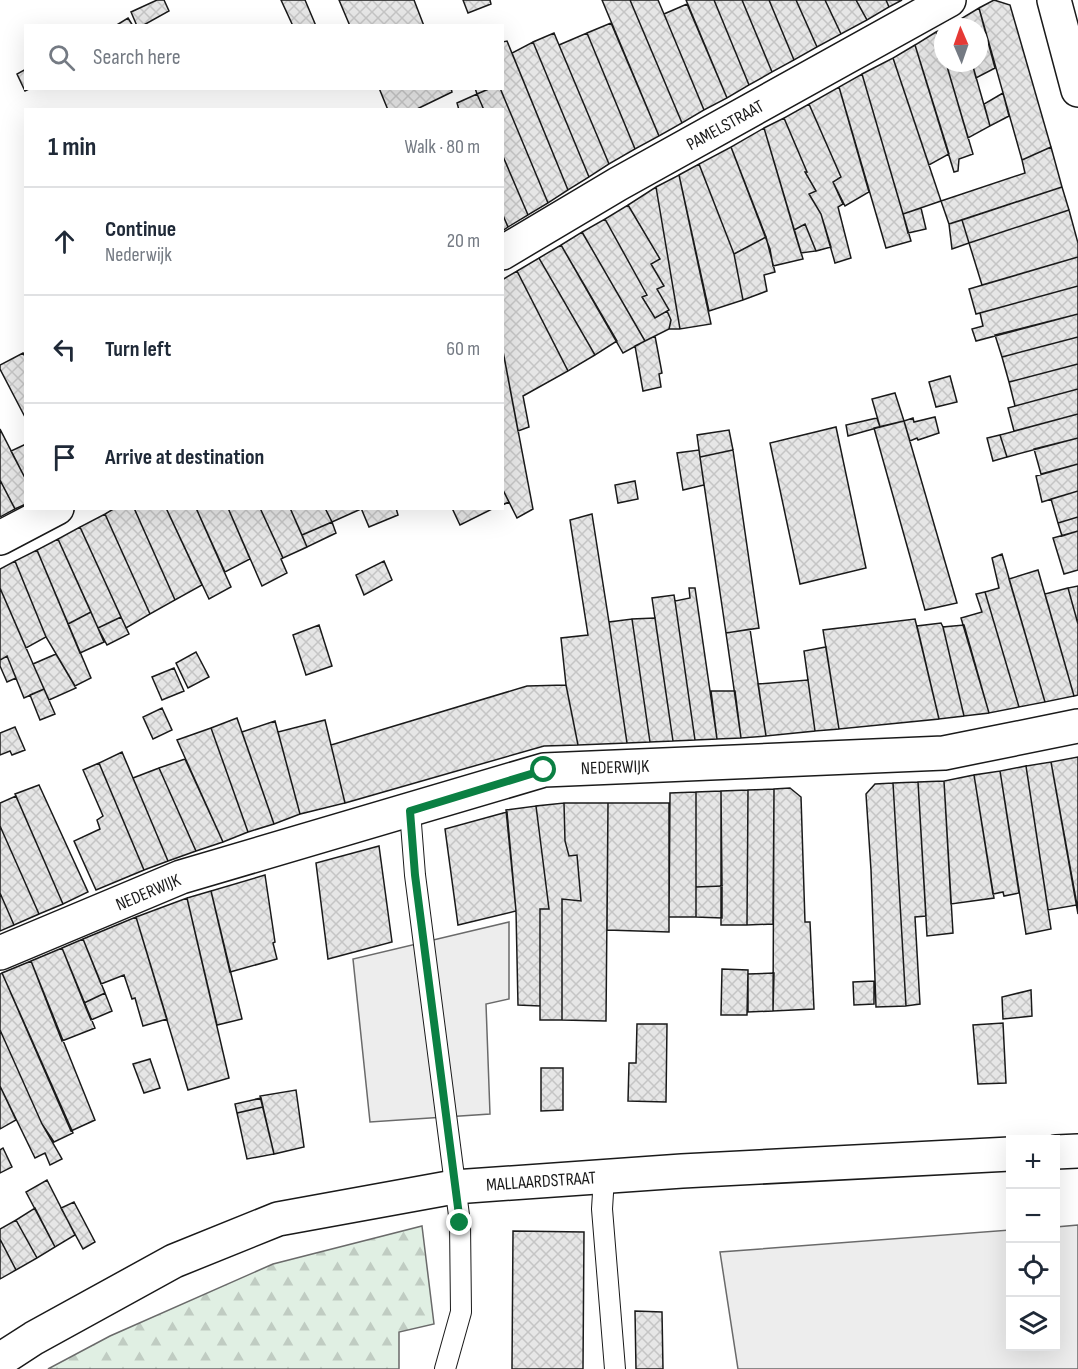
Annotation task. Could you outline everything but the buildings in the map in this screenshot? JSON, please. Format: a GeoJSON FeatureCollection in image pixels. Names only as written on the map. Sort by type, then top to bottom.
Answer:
{"type":"FeatureCollection","features":[{"type":"Feature","properties":{"kind":"street","name":"PAMELSTRAAT"},"geometry":{"type":"LineString","coordinates":[[504,252],[618,184],[949,0]]}},
{"type":"Feature","properties":{"kind":"street"},"geometry":{"type":"LineString","coordinates":[[1054,0],[1078,90]]}},
{"type":"Feature","properties":{"kind":"street"},"geometry":{"type":"LineString","coordinates":[[0,538],[53,510]]}},
{"type":"Feature","properties":{"kind":"street","name":"NEDERWIJK"},"geometry":{"type":"LineString","coordinates":[[0,953],[181,877],[544,770],[944,753],[1078,726]]}},
{"type":"Feature","properties":{"kind":"street"},"geometry":{"type":"LineString","coordinates":[[1060,1152],[1078,1151]]}},
{"type":"Feature","properties":{"kind":"street","name":"MALLAARDSTRAAT"},"geometry":{"type":"LineString","coordinates":[[0,1360],[34,1338],[174,1261],[278,1219],[454,1187],[1006,1154]]}},
{"type":"Feature","properties":{"kind":"lane"},"geometry":{"type":"LineString","coordinates":[[410,811],[415,875],[460,1223],[461,1312],[445,1369]]}},
{"type":"Feature","properties":{"kind":"lane"},"geometry":{"type":"LineString","coordinates":[[604,1177],[602,1209],[615,1369]]}},
{"type":"Feature","properties":{"kind":"green space"},"geometry":{"type":"Polygon","coordinates":[[[422,1226],[434,1324],[399,1332],[399,1369],[48,1369],[110,1336],[273,1264],[422,1226]]]}},
{"type":"Feature","properties":{"kind":"shaded area"},"geometry":{"type":"Polygon","coordinates":[[[509,922],[509,999],[486,1004],[490,1114],[370,1122],[353,959],[509,922]]]}},
{"type":"Feature","properties":{"kind":"shaded area"},"geometry":{"type":"Polygon","coordinates":[[[1078,1225],[1078,1369],[738,1369],[720,1252],[1006,1230],[1006,1351],[1060,1351],[1060,1227],[1078,1225]]]}},
{"type":"Feature","properties":{"kind":"route"},"geometry":{"type":"LineString","coordinates":[[460,1223],[415,875],[410,811],[544,770]]}}]}
